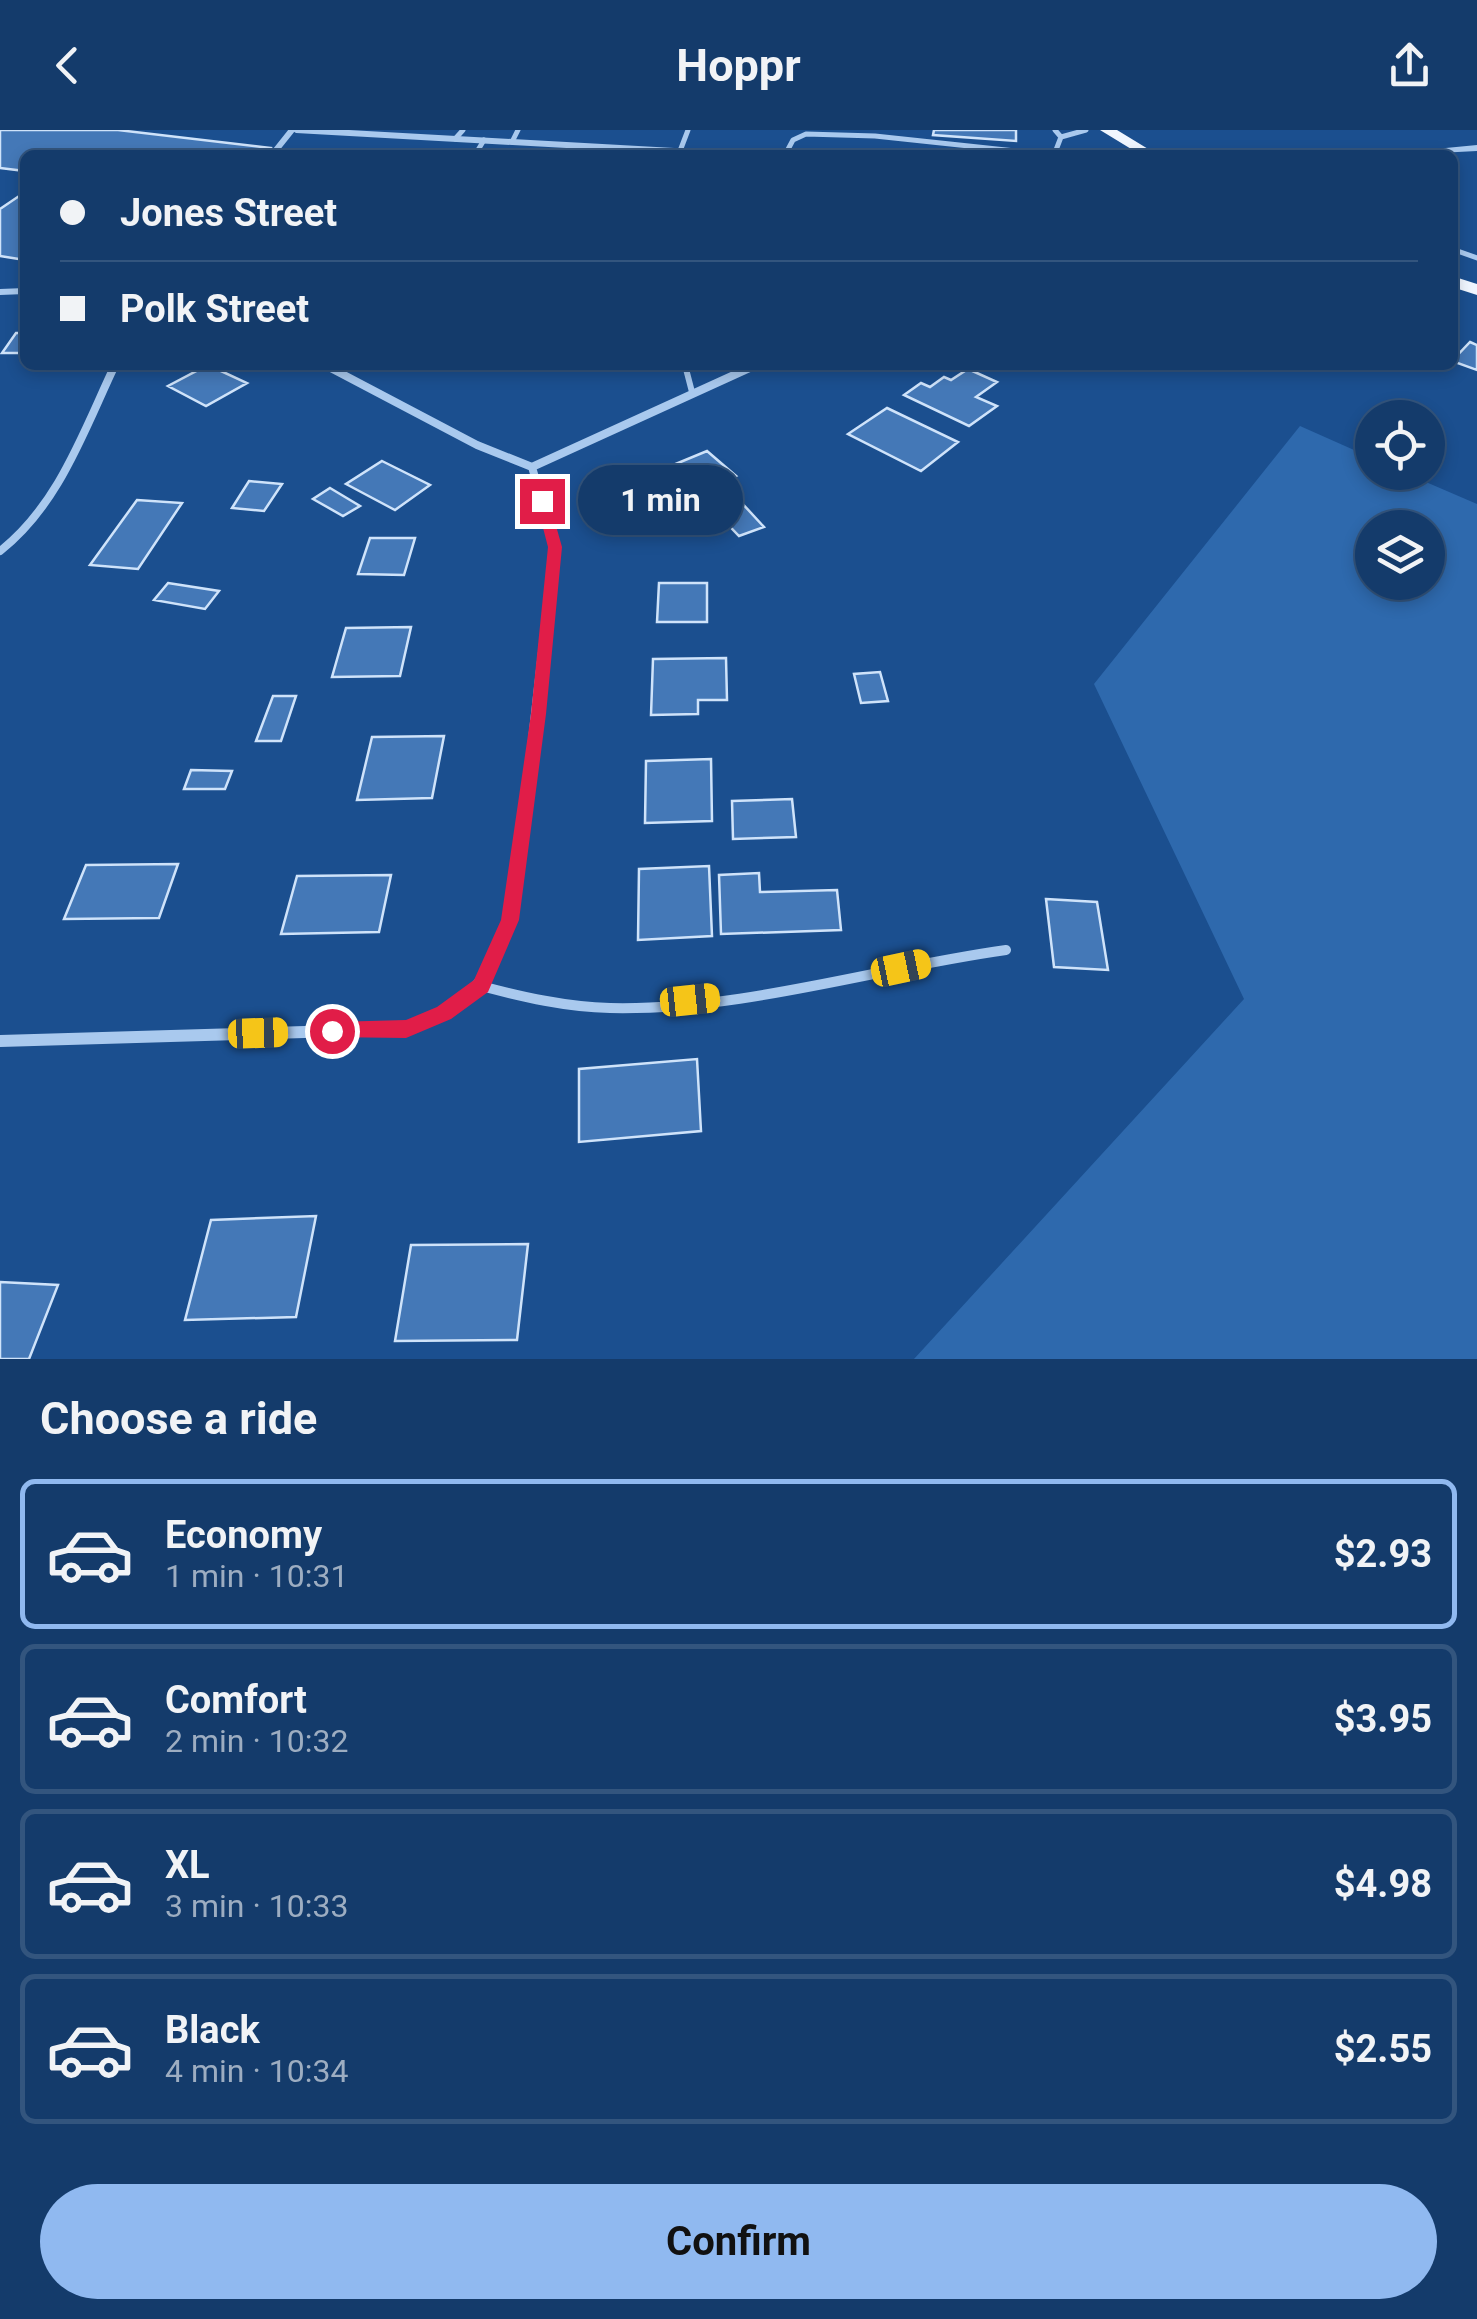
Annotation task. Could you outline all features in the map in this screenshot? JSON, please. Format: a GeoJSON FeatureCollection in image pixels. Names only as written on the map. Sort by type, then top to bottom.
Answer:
{"type":"FeatureCollection","features":[{"type":"Feature","properties":{"kind":"main road"},"geometry":{"type":"LineString","coordinates":[[1106,130],[1142,150]]}},
{"type":"Feature","properties":{"kind":"street"},"geometry":{"type":"LineString","coordinates":[[276,150],[294,130],[459,134],[583,150]]}},
{"type":"Feature","properties":{"kind":"street"},"geometry":{"type":"LineString","coordinates":[[0,551],[17,541],[44,505],[112,370]]}},
{"type":"Feature","properties":{"kind":"street"},"geometry":{"type":"LineString","coordinates":[[334,370],[477,445],[532,468],[744,370]]}},
{"type":"Feature","properties":{"kind":"street"},"geometry":{"type":"LineString","coordinates":[[0,1041],[406,1029],[444,1013],[481,986],[515,898],[552,584],[555,547],[532,468]]}},
{"type":"Feature","properties":{"kind":"lane"},"geometry":{"type":"LineString","coordinates":[[512,142],[518,130]]}},
{"type":"Feature","properties":{"kind":"lane"},"geometry":{"type":"LineString","coordinates":[[1055,130],[1061,136]]}},
{"type":"Feature","properties":{"kind":"lane"},"geometry":{"type":"LineString","coordinates":[[1061,136],[1086,130]]}},
{"type":"Feature","properties":{"kind":"lane"},"geometry":{"type":"LineString","coordinates":[[788,150],[793,140],[806,134],[875,136],[1006,150]]}},
{"type":"Feature","properties":{"kind":"lane"},"geometry":{"type":"LineString","coordinates":[[1056,150],[1061,136]]}},
{"type":"Feature","properties":{"kind":"lane"},"geometry":{"type":"LineString","coordinates":[[479,150],[484,140]]}},
{"type":"Feature","properties":{"kind":"lane"},"geometry":{"type":"LineString","coordinates":[[686,370],[692,392]]}},
{"type":"Feature","properties":{"kind":"lane"},"geometry":{"type":"LineString","coordinates":[[481,986],[536,1000],[623,1008],[758,993],[1006,950]]}},
{"type":"Feature","properties":{"kind":"shaded area"},"geometry":{"type":"Polygon","coordinates":[[[1300,426],[1355,450],[1355,490],[1444,490],[1477,504],[1477,1359],[914,1359],[1244,999],[1094,684],[1300,426]]]}},
{"type":"Feature","properties":{"kind":"building"},"geometry":{"type":"Polygon","coordinates":[[[0,130],[118,130],[270,148],[20,150],[20,170],[0,168],[0,130]]]}},
{"type":"Feature","properties":{"kind":"building"},"geometry":{"type":"Polygon","coordinates":[[[934,130],[1016,130],[1016,141],[933,135],[934,130]]]}},
{"type":"Feature","properties":{"kind":"building"},"geometry":{"type":"Polygon","coordinates":[[[20,195],[20,259],[0,256],[0,209],[20,195]]]}},
{"type":"Feature","properties":{"kind":"building"},"geometry":{"type":"Polygon","coordinates":[[[16,333],[20,333],[20,353],[2,353],[16,333]]]}},
{"type":"Feature","properties":{"kind":"building"},"geometry":{"type":"Polygon","coordinates":[[[1470,342],[1477,345],[1477,370],[1458,363],[1458,355],[1470,342]]]}},
{"type":"Feature","properties":{"kind":"building"},"geometry":{"type":"Polygon","coordinates":[[[198,370],[219,370],[247,383],[206,406],[168,386],[198,370]]]}},
{"type":"Feature","properties":{"kind":"building"},"geometry":{"type":"Polygon","coordinates":[[[970,370],[997,382],[976,397],[997,406],[969,426],[904,395],[921,383],[930,387],[944,377],[951,380],[970,370]]]}},
{"type":"Feature","properties":{"kind":"building"},"geometry":{"type":"Polygon","coordinates":[[[887,408],[958,442],[921,471],[848,434],[887,408]]]}},
{"type":"Feature","properties":{"kind":"building"},"geometry":{"type":"Polygon","coordinates":[[[707,451],[736,476],[710,487],[717,493],[666,515],[632,482],[707,451]]]}},
{"type":"Feature","properties":{"kind":"building"},"geometry":{"type":"Polygon","coordinates":[[[382,461],[430,485],[395,510],[346,484],[382,461]]]}},
{"type":"Feature","properties":{"kind":"building"},"geometry":{"type":"Polygon","coordinates":[[[249,481],[282,484],[264,511],[232,508],[249,481]]]}},
{"type":"Feature","properties":{"kind":"building"},"geometry":{"type":"Polygon","coordinates":[[[330,488],[360,506],[343,516],[313,499],[330,488]]]}},
{"type":"Feature","properties":{"kind":"building"},"geometry":{"type":"Polygon","coordinates":[[[137,500],[182,503],[138,569],[90,565],[137,500]]]}},
{"type":"Feature","properties":{"kind":"building"},"geometry":{"type":"Polygon","coordinates":[[[740,501],[764,527],[739,536],[715,511],[740,501]]]}},
{"type":"Feature","properties":{"kind":"building"},"geometry":{"type":"Polygon","coordinates":[[[370,538],[415,538],[404,575],[358,574],[370,538]]]}},
{"type":"Feature","properties":{"kind":"building"},"geometry":{"type":"Polygon","coordinates":[[[168,583],[219,591],[205,609],[154,600],[168,583]]]}},
{"type":"Feature","properties":{"kind":"building"},"geometry":{"type":"Polygon","coordinates":[[[659,583],[707,583],[707,622],[657,622],[659,583]]]}},
{"type":"Feature","properties":{"kind":"building"},"geometry":{"type":"Polygon","coordinates":[[[411,627],[400,676],[332,677],[346,628],[411,627]]]}},
{"type":"Feature","properties":{"kind":"building"},"geometry":{"type":"Polygon","coordinates":[[[726,658],[727,700],[698,700],[698,714],[651,715],[653,659],[726,658]]]}},
{"type":"Feature","properties":{"kind":"building"},"geometry":{"type":"Polygon","coordinates":[[[880,672],[888,701],[861,703],[854,674],[880,672]]]}},
{"type":"Feature","properties":{"kind":"building"},"geometry":{"type":"Polygon","coordinates":[[[273,696],[296,696],[281,741],[256,741],[273,696]]]}},
{"type":"Feature","properties":{"kind":"building"},"geometry":{"type":"Polygon","coordinates":[[[444,736],[432,798],[357,800],[372,737],[444,736]]]}},
{"type":"Feature","properties":{"kind":"building"},"geometry":{"type":"Polygon","coordinates":[[[711,759],[712,821],[645,823],[646,761],[711,759]]]}},
{"type":"Feature","properties":{"kind":"building"},"geometry":{"type":"Polygon","coordinates":[[[191,770],[232,771],[225,789],[184,789],[191,770]]]}},
{"type":"Feature","properties":{"kind":"building"},"geometry":{"type":"Polygon","coordinates":[[[792,799],[796,837],[733,839],[732,801],[792,799]]]}},
{"type":"Feature","properties":{"kind":"building"},"geometry":{"type":"Polygon","coordinates":[[[178,864],[159,918],[64,919],[86,865],[178,864]]]}},
{"type":"Feature","properties":{"kind":"building"},"geometry":{"type":"Polygon","coordinates":[[[709,866],[712,936],[638,940],[639,869],[709,866]]]}},
{"type":"Feature","properties":{"kind":"building"},"geometry":{"type":"Polygon","coordinates":[[[759,873],[760,892],[837,890],[841,930],[721,934],[719,875],[759,873]]]}},
{"type":"Feature","properties":{"kind":"building"},"geometry":{"type":"Polygon","coordinates":[[[391,875],[379,932],[281,934],[297,876],[391,875]]]}},
{"type":"Feature","properties":{"kind":"building"},"geometry":{"type":"Polygon","coordinates":[[[1046,899],[1097,902],[1108,970],[1054,967],[1046,899]]]}},
{"type":"Feature","properties":{"kind":"building"},"geometry":{"type":"Polygon","coordinates":[[[697,1059],[701,1131],[579,1142],[579,1069],[697,1059]]]}},
{"type":"Feature","properties":{"kind":"building"},"geometry":{"type":"Polygon","coordinates":[[[316,1216],[296,1317],[185,1320],[211,1220],[316,1216]]]}},
{"type":"Feature","properties":{"kind":"building"},"geometry":{"type":"Polygon","coordinates":[[[528,1244],[517,1340],[395,1341],[411,1245],[528,1244]]]}},
{"type":"Feature","properties":{"kind":"building"},"geometry":{"type":"Polygon","coordinates":[[[0,1282],[58,1285],[29,1359],[0,1359],[0,1282]]]}},
{"type":"Feature","properties":{"kind":"route"},"geometry":{"type":"LineString","coordinates":[[332,1031],[406,1029],[444,1013],[481,986],[510,920],[538,714],[555,547],[542,501]]}}]}
